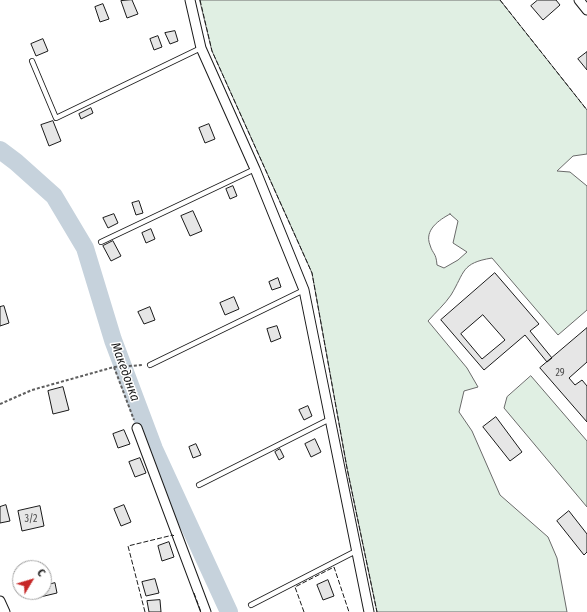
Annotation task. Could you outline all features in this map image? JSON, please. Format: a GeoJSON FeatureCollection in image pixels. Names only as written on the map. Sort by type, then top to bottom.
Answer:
{"type":"FeatureCollection","features":[{"type":"Feature","properties":{"kind":"street"},"geometry":{"type":"LineString","coordinates":[[190,0],[201,48],[256,169],[304,290],[369,612]]}},
{"type":"Feature","properties":{"kind":"street"},"geometry":{"type":"LineString","coordinates":[[579,0],[587,10]]}},
{"type":"Feature","properties":{"kind":"street"},"geometry":{"type":"LineString","coordinates":[[137,428],[206,612]]}},
{"type":"Feature","properties":{"kind":"street"},"geometry":{"type":"LineString","coordinates":[[0,601],[5,612]]}},
{"type":"Feature","properties":{"kind":"lane"},"geometry":{"type":"LineString","coordinates":[[32,61],[56,118],[201,48]]}},
{"type":"Feature","properties":{"kind":"lane"},"geometry":{"type":"LineString","coordinates":[[101,242],[256,169]]}},
{"type":"Feature","properties":{"kind":"lane"},"geometry":{"type":"LineString","coordinates":[[150,365],[304,290]]}},
{"type":"Feature","properties":{"kind":"lane"},"geometry":{"type":"LineString","coordinates":[[199,485],[330,419]]}},
{"type":"Feature","properties":{"kind":"lane"},"geometry":{"type":"LineString","coordinates":[[251,604],[356,551]]}},
{"type":"Feature","properties":{"kind":"path"},"geometry":{"type":"LineString","coordinates":[[0,404],[32,390],[114,367],[135,365]]}},
{"type":"Feature","properties":{"kind":"path"},"geometry":{"type":"LineString","coordinates":[[114,367],[137,428]]}},
{"type":"Feature","properties":{"kind":"green space"},"geometry":{"type":"Polygon","coordinates":[[[200,0],[500,0],[587,110],[587,154],[573,156],[557,171],[570,172],[587,186],[587,310],[558,335],[492,258],[482,260],[469,266],[465,270],[449,298],[428,321],[467,368],[478,387],[464,391],[459,412],[472,431],[500,495],[548,537],[557,558],[567,612],[377,612],[347,468],[312,273],[212,51],[200,0]],[[450,214],[437,222],[429,235],[430,245],[437,261],[437,265],[444,268],[458,260],[467,252],[453,243],[458,221],[450,214]]]}},
{"type":"Feature","properties":{"kind":"green space"},"geometry":{"type":"Polygon","coordinates":[[[531,376],[587,441],[587,507],[504,408],[507,397],[531,376]]]}},
{"type":"Feature","properties":{"kind":"building"},"geometry":{"type":"Polygon","coordinates":[[[132,0],[138,14],[127,18],[121,1],[132,0]]]}},
{"type":"Feature","properties":{"kind":"building"},"geometry":{"type":"Polygon","coordinates":[[[538,0],[556,0],[560,5],[543,20],[531,6],[538,0]]]}},
{"type":"Feature","properties":{"kind":"building"},"geometry":{"type":"Polygon","coordinates":[[[103,4],[109,19],[100,22],[95,7],[103,4]]]}},
{"type":"Feature","properties":{"kind":"building"},"geometry":{"type":"Polygon","coordinates":[[[175,31],[178,41],[170,44],[165,33],[175,31]]]}},
{"type":"Feature","properties":{"kind":"building"},"geometry":{"type":"Polygon","coordinates":[[[158,36],[162,47],[154,50],[150,39],[158,36]]]}},
{"type":"Feature","properties":{"kind":"building"},"geometry":{"type":"Polygon","coordinates":[[[43,39],[48,51],[36,56],[31,44],[43,39]]]}},
{"type":"Feature","properties":{"kind":"building"},"geometry":{"type":"Polygon","coordinates":[[[587,52],[587,70],[578,59],[587,52]]]}},
{"type":"Feature","properties":{"kind":"building"},"geometry":{"type":"Polygon","coordinates":[[[91,108],[93,113],[81,119],[79,114],[91,108]]]}},
{"type":"Feature","properties":{"kind":"building"},"geometry":{"type":"Polygon","coordinates":[[[53,121],[61,141],[49,146],[41,125],[53,121]]]}},
{"type":"Feature","properties":{"kind":"building"},"geometry":{"type":"Polygon","coordinates":[[[209,124],[215,139],[205,143],[199,128],[209,124]]]}},
{"type":"Feature","properties":{"kind":"building"},"geometry":{"type":"Polygon","coordinates":[[[233,186],[237,196],[230,199],[226,189],[233,186]]]}},
{"type":"Feature","properties":{"kind":"building"},"geometry":{"type":"Polygon","coordinates":[[[139,201],[143,213],[136,215],[132,203],[139,201]]]}},
{"type":"Feature","properties":{"kind":"building"},"geometry":{"type":"Polygon","coordinates":[[[193,211],[202,231],[190,236],[181,216],[193,211]]]}},
{"type":"Feature","properties":{"kind":"building"},"geometry":{"type":"Polygon","coordinates":[[[114,214],[118,223],[108,228],[103,218],[114,214]]]}},
{"type":"Feature","properties":{"kind":"building"},"geometry":{"type":"Polygon","coordinates":[[[151,229],[155,239],[146,243],[142,233],[151,229]]]}},
{"type":"Feature","properties":{"kind":"building"},"geometry":{"type":"Polygon","coordinates":[[[113,241],[121,256],[111,261],[103,246],[113,241]]]}},
{"type":"Feature","properties":{"kind":"building"},"geometry":{"type":"Polygon","coordinates":[[[495,273],[539,324],[530,331],[552,358],[547,362],[525,335],[484,370],[441,320],[495,273]],[[483,315],[461,334],[482,359],[505,340],[483,315]]]}},
{"type":"Feature","properties":{"kind":"building"},"geometry":{"type":"Polygon","coordinates":[[[278,278],[281,287],[272,290],[269,282],[278,278]]]}},
{"type":"Feature","properties":{"kind":"building"},"geometry":{"type":"Polygon","coordinates":[[[234,297],[239,309],[225,315],[220,303],[234,297]]]}},
{"type":"Feature","properties":{"kind":"building"},"geometry":{"type":"Polygon","coordinates":[[[4,306],[9,323],[0,326],[0,307],[4,306]]]}},
{"type":"Feature","properties":{"kind":"building"},"geometry":{"type":"Polygon","coordinates":[[[150,307],[155,320],[144,324],[138,312],[150,307]]]}},
{"type":"Feature","properties":{"kind":"building"},"geometry":{"type":"Polygon","coordinates":[[[277,326],[281,338],[271,342],[267,329],[277,326]]]}},
{"type":"Feature","properties":{"kind":"building"},"geometry":{"type":"Polygon","coordinates":[[[587,328],[587,362],[569,378],[575,385],[582,380],[587,386],[587,422],[540,368],[587,328]]]}},
{"type":"Feature","properties":{"kind":"building"},"geometry":{"type":"Polygon","coordinates":[[[63,387],[69,410],[53,414],[48,391],[63,387]]]}},
{"type":"Feature","properties":{"kind":"building"},"geometry":{"type":"Polygon","coordinates":[[[308,406],[312,416],[304,420],[299,410],[308,406]]]}},
{"type":"Feature","properties":{"kind":"building"},"geometry":{"type":"Polygon","coordinates":[[[496,417],[522,452],[510,461],[483,427],[496,417]]]}},
{"type":"Feature","properties":{"kind":"building"},"geometry":{"type":"Polygon","coordinates":[[[124,430],[130,444],[118,448],[113,434],[124,430]]]}},
{"type":"Feature","properties":{"kind":"building"},"geometry":{"type":"Polygon","coordinates":[[[315,439],[321,452],[311,457],[305,444],[315,439]]]}},
{"type":"Feature","properties":{"kind":"building"},"geometry":{"type":"Polygon","coordinates":[[[196,444],[201,455],[193,458],[189,447],[196,444]]]}},
{"type":"Feature","properties":{"kind":"building"},"geometry":{"type":"Polygon","coordinates":[[[280,449],[284,457],[279,460],[275,452],[280,449]]]}},
{"type":"Feature","properties":{"kind":"building"},"geometry":{"type":"Polygon","coordinates":[[[140,458],[146,473],[135,477],[129,462],[140,458]]]}},
{"type":"Feature","properties":{"kind":"building"},"geometry":{"type":"Polygon","coordinates":[[[6,505],[10,521],[0,523],[0,507],[6,505]]]}},
{"type":"Feature","properties":{"kind":"building"},"geometry":{"type":"Polygon","coordinates":[[[124,505],[131,522],[121,526],[114,509],[124,505]]]}},
{"type":"Feature","properties":{"kind":"building"},"geometry":{"type":"Polygon","coordinates":[[[40,506],[44,526],[22,531],[18,511],[40,506]]]}},
{"type":"Feature","properties":{"kind":"building"},"geometry":{"type":"Polygon","coordinates":[[[569,511],[587,534],[587,552],[584,555],[557,521],[569,511]]]}},
{"type":"Feature","properties":{"kind":"building"},"geometry":{"type":"Polygon","coordinates":[[[169,542],[174,557],[162,561],[158,546],[169,542]]]}},
{"type":"Feature","properties":{"kind":"building"},"geometry":{"type":"Polygon","coordinates":[[[155,579],[159,593],[146,596],[142,582],[155,579]]]}},
{"type":"Feature","properties":{"kind":"building"},"geometry":{"type":"Polygon","coordinates":[[[328,580],[334,596],[323,600],[317,585],[328,580]]]}},
{"type":"Feature","properties":{"kind":"building"},"geometry":{"type":"Polygon","coordinates":[[[55,583],[57,593],[52,594],[52,584],[55,583]]]}},
{"type":"Feature","properties":{"kind":"building"},"geometry":{"type":"Polygon","coordinates":[[[160,600],[161,612],[149,612],[147,601],[160,600]]]}},
{"type":"Feature","properties":{"kind":"waterway","name":"Македонка"},"geometry":{"type":"LineString","coordinates":[[0,150],[16,162],[54,196],[85,248],[113,340],[154,449],[229,612]]}},
{"type":"Feature","properties":{"kind":"fence"},"geometry":{"type":"LineString","coordinates":[[200,0],[212,51],[312,273],[347,468],[377,612]]}},
{"type":"Feature","properties":{"kind":"fence"},"geometry":{"type":"LineString","coordinates":[[500,0],[587,110]]}},
{"type":"Feature","properties":{"kind":"fence"},"geometry":{"type":"LineString","coordinates":[[145,612],[128,546],[174,536]]}},
{"type":"Feature","properties":{"kind":"fence"},"geometry":{"type":"LineString","coordinates":[[304,612],[295,587],[334,567],[349,612]]}},
{"type":"Feature","properties":{"kind":"fence"},"geometry":{"type":"LineString","coordinates":[[194,593],[201,612]]}}]}
